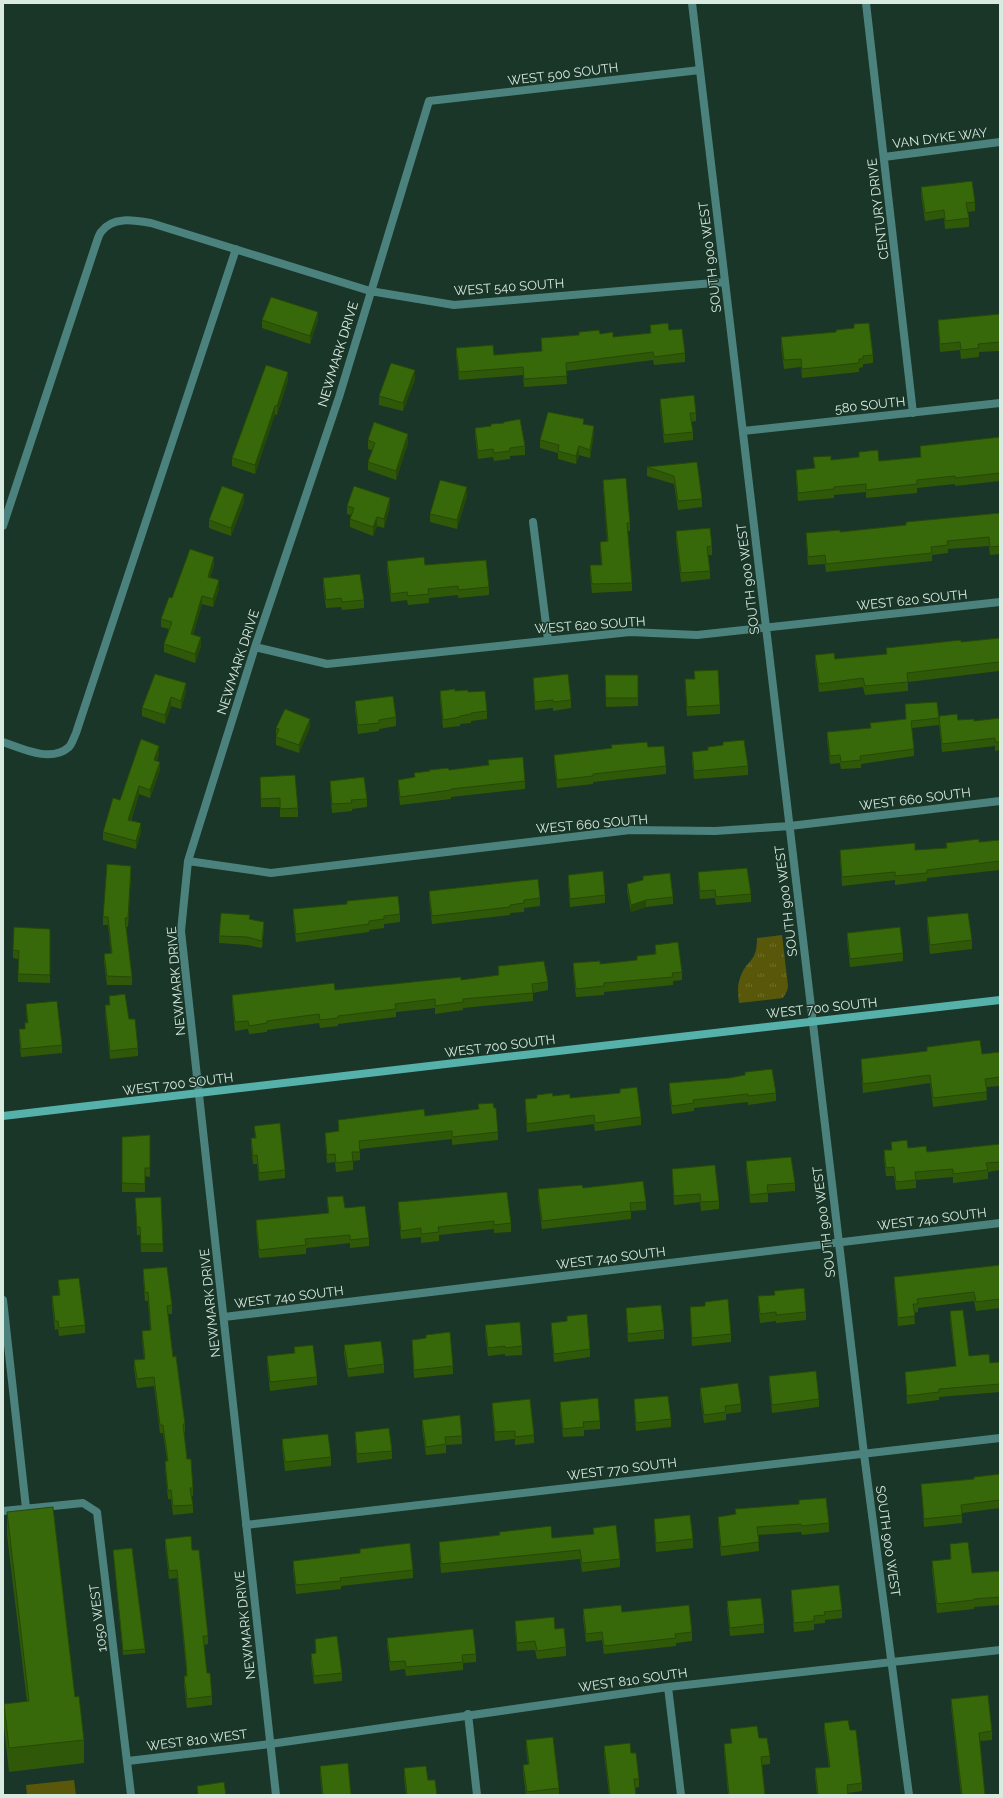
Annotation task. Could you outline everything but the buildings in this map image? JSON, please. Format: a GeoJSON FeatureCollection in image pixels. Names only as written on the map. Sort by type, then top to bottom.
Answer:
{"type":"FeatureCollection","features":[{"type":"Feature","properties":{"kind":"street","name":"SOUTH 900 WEST"},"geometry":{"type":"LineString","coordinates":[[692,3],[864,1454],[909,1795]]}},
{"type":"Feature","properties":{"kind":"street","name":"CENTURY DRIVE"},"geometry":{"type":"LineString","coordinates":[[866,3],[913,413]]}},
{"type":"Feature","properties":{"kind":"street","name":"WEST 500 SOUTH"},"geometry":{"type":"LineString","coordinates":[[429,101],[700,70]]}},
{"type":"Feature","properties":{"kind":"street","name":"NEWMARK DRIVE"},"geometry":{"type":"LineString","coordinates":[[276,1795],[181,931],[188,861],[255,648],[338,397],[429,101]]}},
{"type":"Feature","properties":{"kind":"street","name":"VAN DYKE WAY"},"geometry":{"type":"LineString","coordinates":[[884,157],[1000,142]]}},
{"type":"Feature","properties":{"kind":"street","name":"WEST 540 SOUTH"},"geometry":{"type":"LineString","coordinates":[[3,526],[101,232],[114,221],[130,220],[151,223],[370,291],[454,305],[725,282]]}},
{"type":"Feature","properties":{"kind":"street"},"geometry":{"type":"LineString","coordinates":[[3,742],[40,755],[57,753],[70,746],[76,732],[236,249]]}},
{"type":"Feature","properties":{"kind":"street","name":"580 SOUTH"},"geometry":{"type":"LineString","coordinates":[[743,431],[1000,403]]}},
{"type":"Feature","properties":{"kind":"street"},"geometry":{"type":"LineString","coordinates":[[532,522],[548,640]]}},
{"type":"Feature","properties":{"kind":"street","name":"WEST 620 SOUTH"},"geometry":{"type":"LineString","coordinates":[[255,648],[327,664],[630,632],[697,635],[1000,602]]}},
{"type":"Feature","properties":{"kind":"street","name":"WEST 660 SOUTH"},"geometry":{"type":"LineString","coordinates":[[188,861],[271,873],[630,830],[715,831],[790,826],[1000,801]]}},
{"type":"Feature","properties":{"kind":"street","name":"WEST 700 SOUTH"},"geometry":{"type":"LineString","coordinates":[[3,1116],[813,1020],[1000,1000]]}},
{"type":"Feature","properties":{"kind":"street","name":"WEST 740 SOUTH"},"geometry":{"type":"LineString","coordinates":[[224,1316],[1000,1223]]}},
{"type":"Feature","properties":{"kind":"street"},"geometry":{"type":"LineString","coordinates":[[3,1300],[26,1508]]}},
{"type":"Feature","properties":{"kind":"street","name":"WEST 770 SOUTH"},"geometry":{"type":"LineString","coordinates":[[246,1525],[1000,1438]]}},
{"type":"Feature","properties":{"kind":"street","name":"1050 WEST"},"geometry":{"type":"LineString","coordinates":[[3,1511],[82,1503],[97,1512],[131,1795]]}},
{"type":"Feature","properties":{"kind":"street","name":"WEST 810 SOUTH"},"geometry":{"type":"LineString","coordinates":[[270,1744],[468,1714],[668,1687],[1000,1650]]}},
{"type":"Feature","properties":{"kind":"street"},"geometry":{"type":"LineString","coordinates":[[668,1687],[681,1795]]}},
{"type":"Feature","properties":{"kind":"street"},"geometry":{"type":"LineString","coordinates":[[468,1714],[477,1795]]}},
{"type":"Feature","properties":{"kind":"street","name":"WEST 810 WEST"},"geometry":{"type":"LineString","coordinates":[[128,1761],[270,1744]]}},
{"type":"Feature","properties":{"kind":"green space"},"geometry":{"type":"Polygon","coordinates":[[[782,935],[788,986],[783,998],[739,1003],[739,981],[753,957],[757,946],[757,938],[782,935]]]}},
{"type":"Feature","properties":{"kind":"green space"},"geometry":{"type":"Polygon","coordinates":[[[74,1780],[76,1795],[27,1795],[26,1785],[74,1780]]]}}]}
